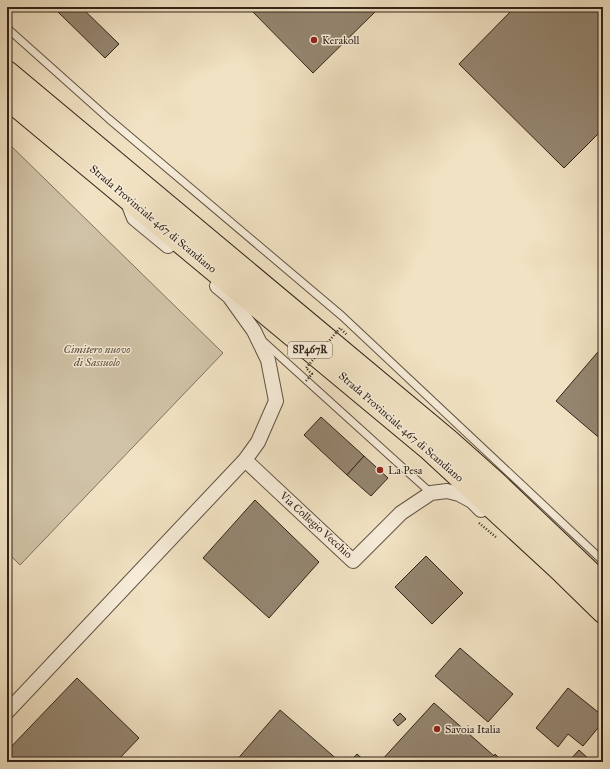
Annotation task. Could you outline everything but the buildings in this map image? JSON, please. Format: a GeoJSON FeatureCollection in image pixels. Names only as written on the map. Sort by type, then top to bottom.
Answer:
{"type":"FeatureCollection","features":[{"type":"Feature","properties":{"kind":"main road","name":"Strada Provinciale 467 di Scandiano"},"geometry":{"type":"LineString","coordinates":[[7,72],[449,441],[495,482],[603,585]]}},
{"type":"Feature","properties":{"kind":"main road","name":"Strada Provinciale 467 di Scandiano"},"geometry":{"type":"LineString","coordinates":[[7,98],[428,448],[559,569],[603,612]]}},
{"type":"Feature","properties":{"kind":"street"},"geometry":{"type":"LineString","coordinates":[[7,712],[245,460],[258,442],[276,402],[268,360],[254,331],[229,296],[134,218],[126,196]]}},
{"type":"Feature","properties":{"kind":"street","name":"Via Collegio Vecchio"},"geometry":{"type":"LineString","coordinates":[[245,460],[352,561],[401,513],[431,493]]}},
{"type":"Feature","properties":{"kind":"street"},"geometry":{"type":"LineString","coordinates":[[431,493],[447,491],[459,494],[472,501],[546,572],[559,569]]}},
{"type":"Feature","properties":{"kind":"lane"},"geometry":{"type":"LineString","coordinates":[[7,28],[109,119],[342,316],[603,561]]}},
{"type":"Feature","properties":{"kind":"lane"},"geometry":{"type":"LineString","coordinates":[[256,336],[431,493]]}},
{"type":"Feature","properties":{"kind":"path"},"geometry":{"type":"LineString","coordinates":[[306,381],[312,374],[306,368],[340,328],[347,335]]}},
{"type":"Feature","properties":{"kind":"path"},"geometry":{"type":"LineString","coordinates":[[476,520],[499,539]]}},
{"type":"Feature","properties":{"kind":"green space","name":"Cimitero nuovo di Sassuolo"},"geometry":{"type":"Polygon","coordinates":[[[7,142],[223,353],[20,565],[7,552],[7,142]]]}},
{"type":"Feature","properties":{"kind":"place","name":"Kerakoll"},"geometry":{"type":"Point","coordinates":[314,40]}},
{"type":"Feature","properties":{"kind":"place","name":"La Pesa"},"geometry":{"type":"Point","coordinates":[380,470]}},
{"type":"Feature","properties":{"kind":"place","name":"Savoia Italia"},"geometry":{"type":"Point","coordinates":[437,729]}}]}
